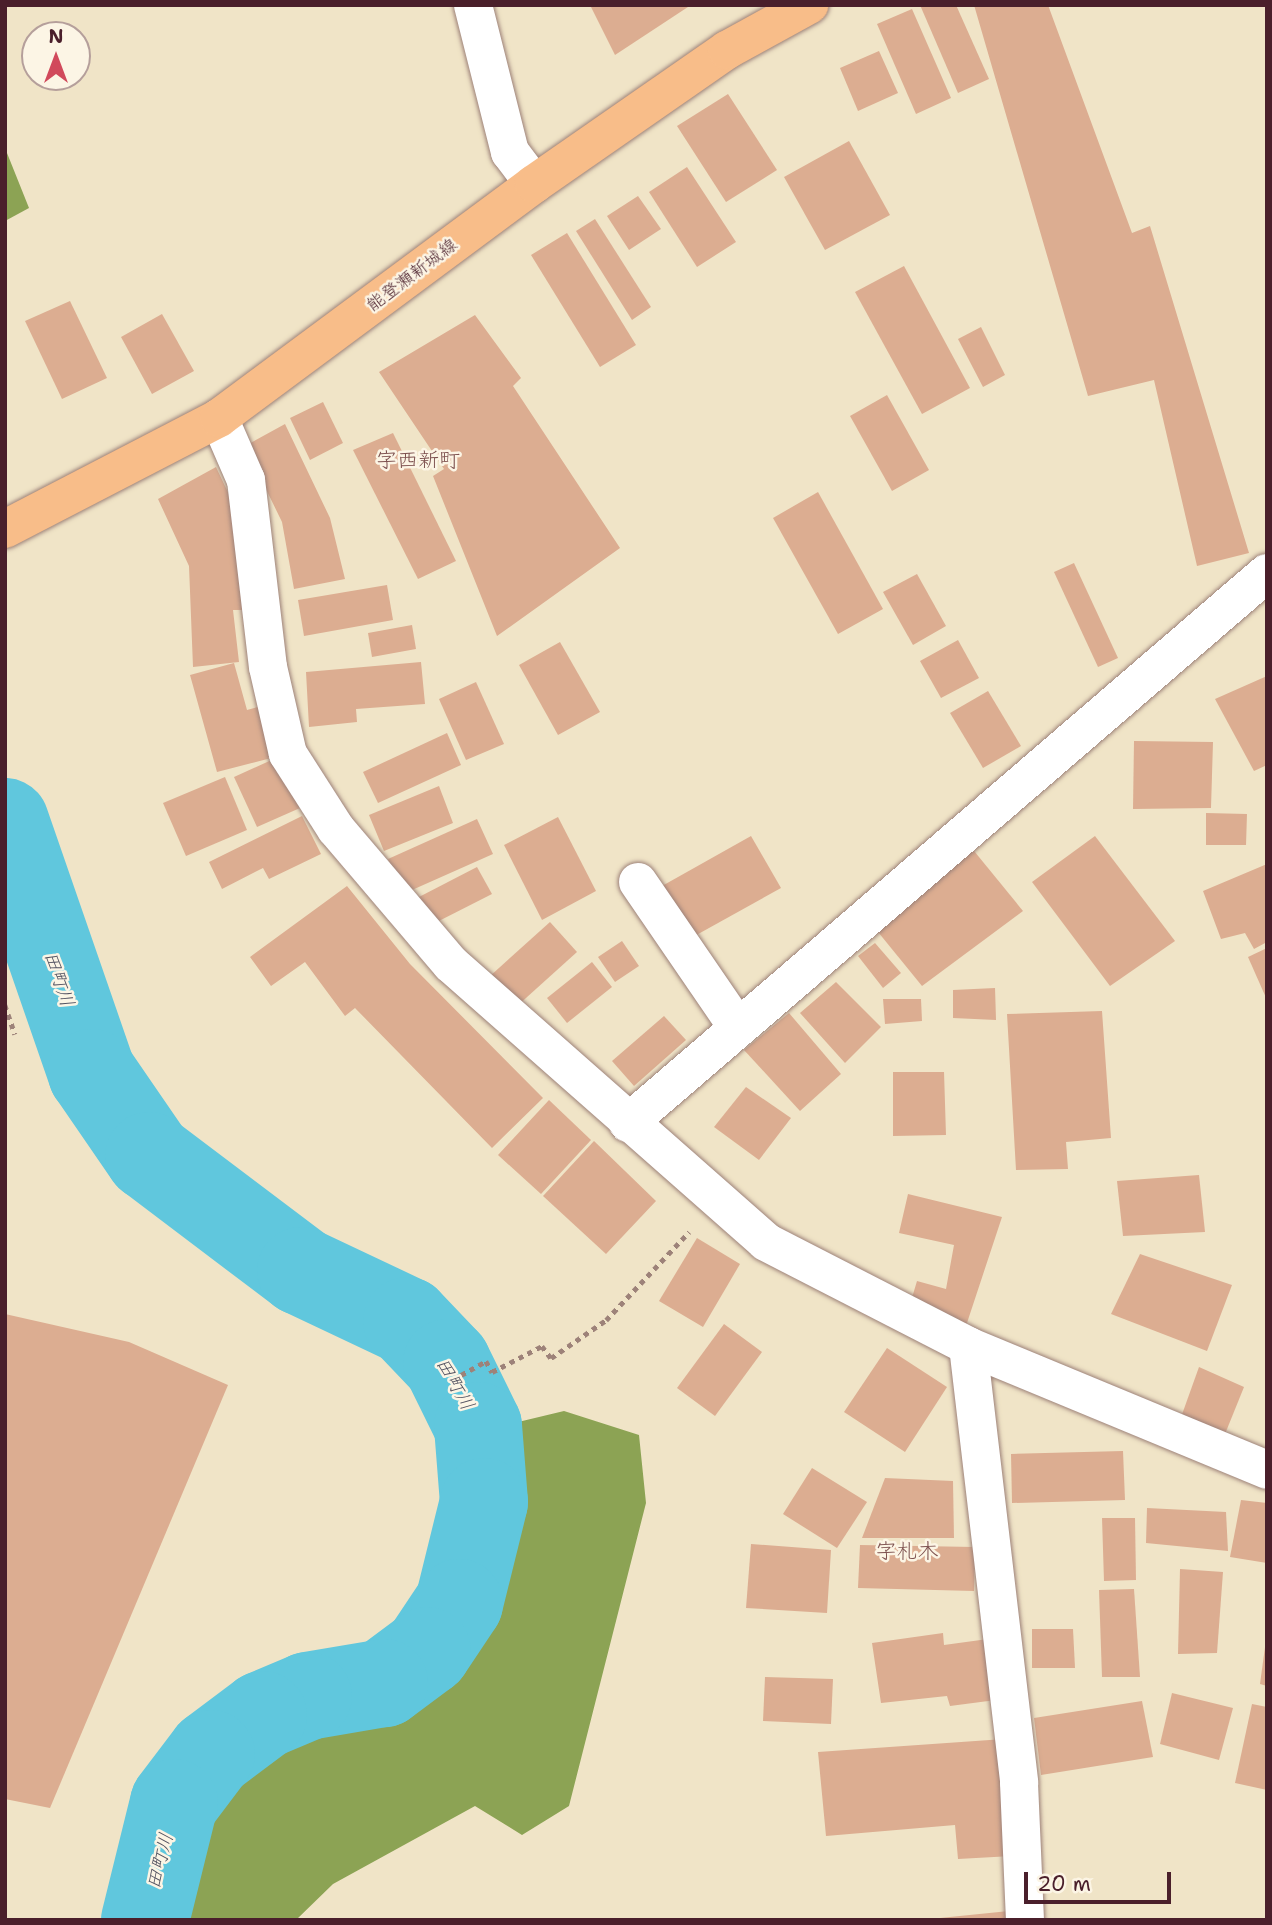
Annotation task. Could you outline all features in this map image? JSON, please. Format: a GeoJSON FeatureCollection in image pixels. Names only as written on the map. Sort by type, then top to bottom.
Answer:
{"type":"FeatureCollection","features":[{"type":"Feature","properties":{"kind":"main road","name":"能登瀬新城線"},"geometry":{"type":"LineString","coordinates":[[5,528],[219,418],[534,184],[727,50],[809,5]]}},
{"type":"Feature","properties":{"kind":"street"},"geometry":{"type":"LineString","coordinates":[[473,5],[510,152],[534,184]]}},
{"type":"Feature","properties":{"kind":"street"},"geometry":{"type":"LineString","coordinates":[[219,418],[246,480],[268,667],[288,754],[336,829],[451,964],[766,1242],[968,1346],[1267,1469]]}},
{"type":"Feature","properties":{"kind":"street"},"geometry":{"type":"LineString","coordinates":[[628,1123],[1267,573]]}},
{"type":"Feature","properties":{"kind":"street"},"geometry":{"type":"LineString","coordinates":[[638,882],[738,1028]]}},
{"type":"Feature","properties":{"kind":"street"},"geometry":{"type":"LineString","coordinates":[[968,1346],[1020,1783],[1025,1920]]}},
{"type":"Feature","properties":{"kind":"path"},"geometry":{"type":"LineString","coordinates":[[5,1005],[15,1034]]}},
{"type":"Feature","properties":{"kind":"path"},"geometry":{"type":"LineString","coordinates":[[461,1375],[486,1361],[492,1372],[542,1346],[551,1358],[606,1320],[718,1201]]}},
{"type":"Feature","properties":{"kind":"green space"},"geometry":{"type":"Polygon","coordinates":[[[5,148],[29,208],[5,221],[5,148]]]}},
{"type":"Feature","properties":{"kind":"green space"},"geometry":{"type":"Polygon","coordinates":[[[564,1411],[639,1435],[646,1503],[569,1806],[522,1835],[475,1806],[333,1884],[296,1920],[151,1920],[180,1806],[248,1740],[368,1699],[439,1656],[478,1587],[513,1500],[514,1423],[564,1411]]]}},
{"type":"Feature","properties":{"kind":"building"},"geometry":{"type":"Polygon","coordinates":[[[590,5],[691,5],[615,55],[590,5]]]}},
{"type":"Feature","properties":{"kind":"building"},"geometry":{"type":"Polygon","coordinates":[[[920,5],[956,5],[989,79],[958,93],[920,5]]]}},
{"type":"Feature","properties":{"kind":"building"},"geometry":{"type":"Polygon","coordinates":[[[974,5],[1048,5],[1132,233],[1150,226],[1249,553],[1197,566],[1154,380],[1088,396],[974,5]]]}},
{"type":"Feature","properties":{"kind":"building"},"geometry":{"type":"Polygon","coordinates":[[[912,9],[951,98],[916,114],[877,24],[912,9]]]}},
{"type":"Feature","properties":{"kind":"building"},"geometry":{"type":"Polygon","coordinates":[[[879,51],[898,93],[858,111],[840,68],[879,51]]]}},
{"type":"Feature","properties":{"kind":"building"},"geometry":{"type":"Polygon","coordinates":[[[728,94],[777,170],[726,202],[677,126],[728,94]]]}},
{"type":"Feature","properties":{"kind":"building"},"geometry":{"type":"Polygon","coordinates":[[[849,141],[890,215],[825,250],[784,177],[849,141]]]}},
{"type":"Feature","properties":{"kind":"building"},"geometry":{"type":"Polygon","coordinates":[[[687,167],[736,242],[697,267],[649,192],[687,167]]]}},
{"type":"Feature","properties":{"kind":"building"},"geometry":{"type":"Polygon","coordinates":[[[638,196],[661,229],[629,250],[607,216],[638,196]]]}},
{"type":"Feature","properties":{"kind":"building"},"geometry":{"type":"Polygon","coordinates":[[[595,219],[651,307],[632,320],[576,231],[595,219]]]}},
{"type":"Feature","properties":{"kind":"building"},"geometry":{"type":"Polygon","coordinates":[[[567,233],[636,345],[600,367],[531,255],[567,233]]]}},
{"type":"Feature","properties":{"kind":"building"},"geometry":{"type":"Polygon","coordinates":[[[904,266],[970,388],[922,414],[855,292],[904,266]]]}},
{"type":"Feature","properties":{"kind":"building"},"geometry":{"type":"Polygon","coordinates":[[[70,301],[107,378],[62,399],[25,321],[70,301]]]}},
{"type":"Feature","properties":{"kind":"building"},"geometry":{"type":"Polygon","coordinates":[[[162,314],[194,371],[152,394],[121,337],[162,314]]]}},
{"type":"Feature","properties":{"kind":"building"},"geometry":{"type":"Polygon","coordinates":[[[475,315],[521,378],[513,386],[620,548],[497,636],[433,476],[444,469],[379,372],[475,315]]]}},
{"type":"Feature","properties":{"kind":"building"},"geometry":{"type":"Polygon","coordinates":[[[981,327],[1005,375],[983,387],[958,339],[981,327]]]}},
{"type":"Feature","properties":{"kind":"building"},"geometry":{"type":"Polygon","coordinates":[[[887,395],[929,470],[892,491],[850,416],[887,395]]]}},
{"type":"Feature","properties":{"kind":"building"},"geometry":{"type":"Polygon","coordinates":[[[323,402],[343,443],[310,460],[290,418],[323,402]]]}},
{"type":"Feature","properties":{"kind":"building"},"geometry":{"type":"Polygon","coordinates":[[[285,424],[330,518],[345,579],[294,589],[282,522],[245,446],[285,424]]]}},
{"type":"Feature","properties":{"kind":"building"},"geometry":{"type":"Polygon","coordinates":[[[393,433],[456,561],[418,579],[353,450],[393,433]]]}},
{"type":"Feature","properties":{"kind":"building"},"geometry":{"type":"Polygon","coordinates":[[[216,467],[250,539],[255,610],[233,610],[239,662],[193,667],[189,566],[158,499],[216,467]]]}},
{"type":"Feature","properties":{"kind":"building"},"geometry":{"type":"Polygon","coordinates":[[[818,492],[883,609],[838,634],[773,518],[818,492]]]}},
{"type":"Feature","properties":{"kind":"building"},"geometry":{"type":"Polygon","coordinates":[[[1074,563],[1118,658],[1098,667],[1054,572],[1074,563]]]}},
{"type":"Feature","properties":{"kind":"building"},"geometry":{"type":"Polygon","coordinates":[[[917,574],[946,626],[913,645],[883,592],[917,574]]]}},
{"type":"Feature","properties":{"kind":"building"},"geometry":{"type":"Polygon","coordinates":[[[387,585],[393,620],[304,636],[298,600],[387,585]]]}},
{"type":"Feature","properties":{"kind":"building"},"geometry":{"type":"Polygon","coordinates":[[[412,625],[416,649],[372,657],[368,633],[412,625]]]}},
{"type":"Feature","properties":{"kind":"building"},"geometry":{"type":"Polygon","coordinates":[[[958,640],[979,678],[941,698],[920,661],[958,640]]]}},
{"type":"Feature","properties":{"kind":"building"},"geometry":{"type":"Polygon","coordinates":[[[560,642],[600,712],[558,735],[519,665],[560,642]]]}},
{"type":"Feature","properties":{"kind":"building"},"geometry":{"type":"Polygon","coordinates":[[[421,662],[425,704],[356,709],[357,722],[309,727],[306,672],[421,662]]]}},
{"type":"Feature","properties":{"kind":"building"},"geometry":{"type":"Polygon","coordinates":[[[234,663],[247,710],[261,706],[275,757],[217,772],[190,675],[234,663]]]}},
{"type":"Feature","properties":{"kind":"building"},"geometry":{"type":"Polygon","coordinates":[[[1267,676],[1267,765],[1254,771],[1215,699],[1267,676]]]}},
{"type":"Feature","properties":{"kind":"building"},"geometry":{"type":"Polygon","coordinates":[[[476,682],[504,744],[466,760],[439,699],[476,682]]]}},
{"type":"Feature","properties":{"kind":"building"},"geometry":{"type":"Polygon","coordinates":[[[988,691],[1021,746],[983,768],[950,713],[988,691]]]}},
{"type":"Feature","properties":{"kind":"building"},"geometry":{"type":"Polygon","coordinates":[[[447,733],[461,765],[378,803],[363,772],[447,733]]]}},
{"type":"Feature","properties":{"kind":"building"},"geometry":{"type":"Polygon","coordinates":[[[1134,741],[1213,742],[1211,808],[1133,809],[1134,741]]]}},
{"type":"Feature","properties":{"kind":"building"},"geometry":{"type":"Polygon","coordinates":[[[276,758],[300,808],[257,827],[234,777],[276,758]]]}},
{"type":"Feature","properties":{"kind":"building"},"geometry":{"type":"Polygon","coordinates":[[[225,777],[247,830],[186,856],[163,803],[225,777]]]}},
{"type":"Feature","properties":{"kind":"building"},"geometry":{"type":"Polygon","coordinates":[[[439,786],[453,823],[384,851],[369,815],[439,786]]]}},
{"type":"Feature","properties":{"kind":"building"},"geometry":{"type":"Polygon","coordinates":[[[1206,813],[1247,814],[1246,845],[1206,845],[1206,813]]]}},
{"type":"Feature","properties":{"kind":"building"},"geometry":{"type":"Polygon","coordinates":[[[302,816],[321,854],[269,879],[263,868],[222,889],[209,862],[302,816]]]}},
{"type":"Feature","properties":{"kind":"building"},"geometry":{"type":"Polygon","coordinates":[[[558,817],[596,891],[542,920],[504,845],[558,817]]]}},
{"type":"Feature","properties":{"kind":"building"},"geometry":{"type":"Polygon","coordinates":[[[477,819],[493,854],[403,894],[388,859],[477,819]]]}},
{"type":"Feature","properties":{"kind":"building"},"geometry":{"type":"Polygon","coordinates":[[[751,836],[781,888],[691,938],[662,886],[751,836]]]}},
{"type":"Feature","properties":{"kind":"building"},"geometry":{"type":"Polygon","coordinates":[[[1095,836],[1175,941],[1110,986],[1032,882],[1095,836]]]}},
{"type":"Feature","properties":{"kind":"building"},"geometry":{"type":"Polygon","coordinates":[[[970,846],[1023,911],[922,986],[874,927],[970,846]]]}},
{"type":"Feature","properties":{"kind":"building"},"geometry":{"type":"Polygon","coordinates":[[[1267,864],[1267,942],[1254,949],[1245,933],[1221,939],[1203,891],[1267,864]]]}},
{"type":"Feature","properties":{"kind":"building"},"geometry":{"type":"Polygon","coordinates":[[[477,867],[492,894],[431,925],[417,898],[477,867]]]}},
{"type":"Feature","properties":{"kind":"building"},"geometry":{"type":"Polygon","coordinates":[[[347,886],[410,964],[543,1098],[492,1148],[355,1008],[345,1016],[305,962],[271,986],[250,957],[347,886]]]}},
{"type":"Feature","properties":{"kind":"building"},"geometry":{"type":"Polygon","coordinates":[[[550,922],[577,952],[516,1007],[489,977],[550,922]]]}},
{"type":"Feature","properties":{"kind":"building"},"geometry":{"type":"Polygon","coordinates":[[[622,941],[639,966],[615,982],[598,957],[622,941]]]}},
{"type":"Feature","properties":{"kind":"building"},"geometry":{"type":"Polygon","coordinates":[[[875,943],[901,973],[883,988],[858,956],[875,943]]]}},
{"type":"Feature","properties":{"kind":"building"},"geometry":{"type":"Polygon","coordinates":[[[1267,948],[1267,1000],[1248,957],[1267,948]]]}},
{"type":"Feature","properties":{"kind":"building"},"geometry":{"type":"Polygon","coordinates":[[[592,962],[612,987],[567,1023],[547,998],[592,962]]]}},
{"type":"Feature","properties":{"kind":"building"},"geometry":{"type":"Polygon","coordinates":[[[836,982],[881,1027],[845,1063],[800,1013],[836,982]]]}},
{"type":"Feature","properties":{"kind":"building"},"geometry":{"type":"Polygon","coordinates":[[[995,988],[996,1020],[953,1018],[953,990],[995,988]]]}},
{"type":"Feature","properties":{"kind":"building"},"geometry":{"type":"Polygon","coordinates":[[[883,999],[921,999],[922,1021],[885,1024],[883,999]]]}},
{"type":"Feature","properties":{"kind":"building"},"geometry":{"type":"Polygon","coordinates":[[[1102,1011],[1111,1138],[1066,1142],[1068,1169],[1016,1170],[1007,1014],[1102,1011]]]}},
{"type":"Feature","properties":{"kind":"building"},"geometry":{"type":"Polygon","coordinates":[[[789,1013],[841,1074],[800,1111],[744,1050],[789,1013]]]}},
{"type":"Feature","properties":{"kind":"building"},"geometry":{"type":"Polygon","coordinates":[[[664,1016],[686,1040],[634,1086],[612,1061],[664,1016]]]}},
{"type":"Feature","properties":{"kind":"building"},"geometry":{"type":"Polygon","coordinates":[[[893,1072],[944,1072],[946,1135],[893,1136],[893,1072]]]}},
{"type":"Feature","properties":{"kind":"building"},"geometry":{"type":"Polygon","coordinates":[[[746,1087],[791,1118],[759,1160],[714,1127],[746,1087]]]}},
{"type":"Feature","properties":{"kind":"building"},"geometry":{"type":"Polygon","coordinates":[[[549,1100],[591,1140],[541,1194],[498,1155],[549,1100]]]}},
{"type":"Feature","properties":{"kind":"building"},"geometry":{"type":"Polygon","coordinates":[[[594,1141],[656,1201],[606,1254],[543,1196],[594,1141]]]}},
{"type":"Feature","properties":{"kind":"building"},"geometry":{"type":"Polygon","coordinates":[[[1199,1175],[1205,1232],[1123,1236],[1117,1181],[1199,1175]]]}},
{"type":"Feature","properties":{"kind":"building"},"geometry":{"type":"Polygon","coordinates":[[[908,1194],[1002,1217],[964,1332],[911,1301],[917,1281],[946,1289],[954,1245],[899,1233],[908,1194]]]}},
{"type":"Feature","properties":{"kind":"building"},"geometry":{"type":"Polygon","coordinates":[[[697,1238],[740,1264],[703,1327],[659,1301],[697,1238]]]}},
{"type":"Feature","properties":{"kind":"building"},"geometry":{"type":"Polygon","coordinates":[[[1140,1254],[1232,1285],[1207,1351],[1111,1314],[1140,1254]]]}},
{"type":"Feature","properties":{"kind":"building"},"geometry":{"type":"Polygon","coordinates":[[[5,1314],[129,1342],[228,1385],[50,1808],[5,1799],[5,1314]]]}},
{"type":"Feature","properties":{"kind":"building"},"geometry":{"type":"Polygon","coordinates":[[[724,1324],[762,1352],[715,1416],[677,1388],[724,1324]]]}},
{"type":"Feature","properties":{"kind":"building"},"geometry":{"type":"Polygon","coordinates":[[[887,1348],[947,1387],[905,1452],[844,1412],[887,1348]]]}},
{"type":"Feature","properties":{"kind":"building"},"geometry":{"type":"Polygon","coordinates":[[[1199,1367],[1244,1387],[1223,1439],[1180,1420],[1199,1367]]]}},
{"type":"Feature","properties":{"kind":"building"},"geometry":{"type":"Polygon","coordinates":[[[1123,1451],[1125,1500],[1012,1503],[1011,1454],[1123,1451]]]}},
{"type":"Feature","properties":{"kind":"building"},"geometry":{"type":"Polygon","coordinates":[[[812,1468],[867,1502],[837,1548],[783,1514],[812,1468]]]}},
{"type":"Feature","properties":{"kind":"building"},"geometry":{"type":"Polygon","coordinates":[[[885,1478],[953,1481],[954,1538],[862,1538],[885,1478]]]}},
{"type":"Feature","properties":{"kind":"building"},"geometry":{"type":"Polygon","coordinates":[[[1241,1500],[1267,1503],[1267,1563],[1230,1557],[1241,1500]]]}},
{"type":"Feature","properties":{"kind":"building"},"geometry":{"type":"Polygon","coordinates":[[[1147,1508],[1226,1512],[1228,1551],[1146,1543],[1147,1508]]]}},
{"type":"Feature","properties":{"kind":"building"},"geometry":{"type":"Polygon","coordinates":[[[1102,1518],[1135,1518],[1136,1580],[1104,1581],[1102,1518]]]}},
{"type":"Feature","properties":{"kind":"building"},"geometry":{"type":"Polygon","coordinates":[[[751,1544],[831,1550],[827,1613],[746,1608],[751,1544]]]}},
{"type":"Feature","properties":{"kind":"building"},"geometry":{"type":"Polygon","coordinates":[[[860,1545],[975,1547],[974,1591],[858,1588],[860,1545]]]}},
{"type":"Feature","properties":{"kind":"building"},"geometry":{"type":"Polygon","coordinates":[[[1180,1569],[1223,1572],[1217,1653],[1178,1654],[1180,1569]]]}},
{"type":"Feature","properties":{"kind":"building"},"geometry":{"type":"Polygon","coordinates":[[[1134,1589],[1140,1677],[1102,1677],[1099,1590],[1134,1589]]]}},
{"type":"Feature","properties":{"kind":"building"},"geometry":{"type":"Polygon","coordinates":[[[1032,1629],[1073,1629],[1075,1668],[1032,1668],[1032,1629]]]}},
{"type":"Feature","properties":{"kind":"building"},"geometry":{"type":"Polygon","coordinates":[[[943,1633],[944,1645],[988,1639],[996,1700],[950,1706],[947,1696],[881,1703],[872,1643],[943,1633]]]}},
{"type":"Feature","properties":{"kind":"building"},"geometry":{"type":"Polygon","coordinates":[[[1267,1647],[1267,1686],[1260,1684],[1267,1647]]]}},
{"type":"Feature","properties":{"kind":"building"},"geometry":{"type":"Polygon","coordinates":[[[765,1677],[833,1679],[831,1724],[763,1721],[765,1677]]]}},
{"type":"Feature","properties":{"kind":"building"},"geometry":{"type":"Polygon","coordinates":[[[1172,1693],[1233,1708],[1219,1760],[1160,1744],[1172,1693]]]}},
{"type":"Feature","properties":{"kind":"building"},"geometry":{"type":"Polygon","coordinates":[[[1142,1701],[1153,1757],[1041,1775],[1034,1718],[1142,1701]]]}},
{"type":"Feature","properties":{"kind":"building"},"geometry":{"type":"Polygon","coordinates":[[[1252,1704],[1267,1707],[1267,1790],[1235,1783],[1252,1704]]]}},
{"type":"Feature","properties":{"kind":"building"},"geometry":{"type":"Polygon","coordinates":[[[1004,1739],[1012,1856],[958,1859],[955,1825],[826,1836],[818,1752],[1004,1739]]]}},
{"type":"Feature","properties":{"kind":"building"},"geometry":{"type":"Polygon","coordinates":[[[1009,1911],[1010,1920],[940,1920],[940,1918],[1009,1911]]]}},
{"type":"Feature","properties":{"kind":"waterway","name":"田町川"},"geometry":{"type":"LineString","coordinates":[[5,822],[92,1073],[149,1156],[301,1271],[407,1321],[447,1363],[478,1426],[484,1502],[459,1603],[427,1651],[384,1683],[308,1696],[263,1715],[211,1754],[174,1803],[145,1920]]}},
{"type":"Feature","properties":{"kind":"district","name":"字西新町"},"geometry":{"type":"Point","coordinates":[418,460]}},
{"type":"Feature","properties":{"kind":"district","name":"字札木"},"geometry":{"type":"Point","coordinates":[907,1551]}}]}
